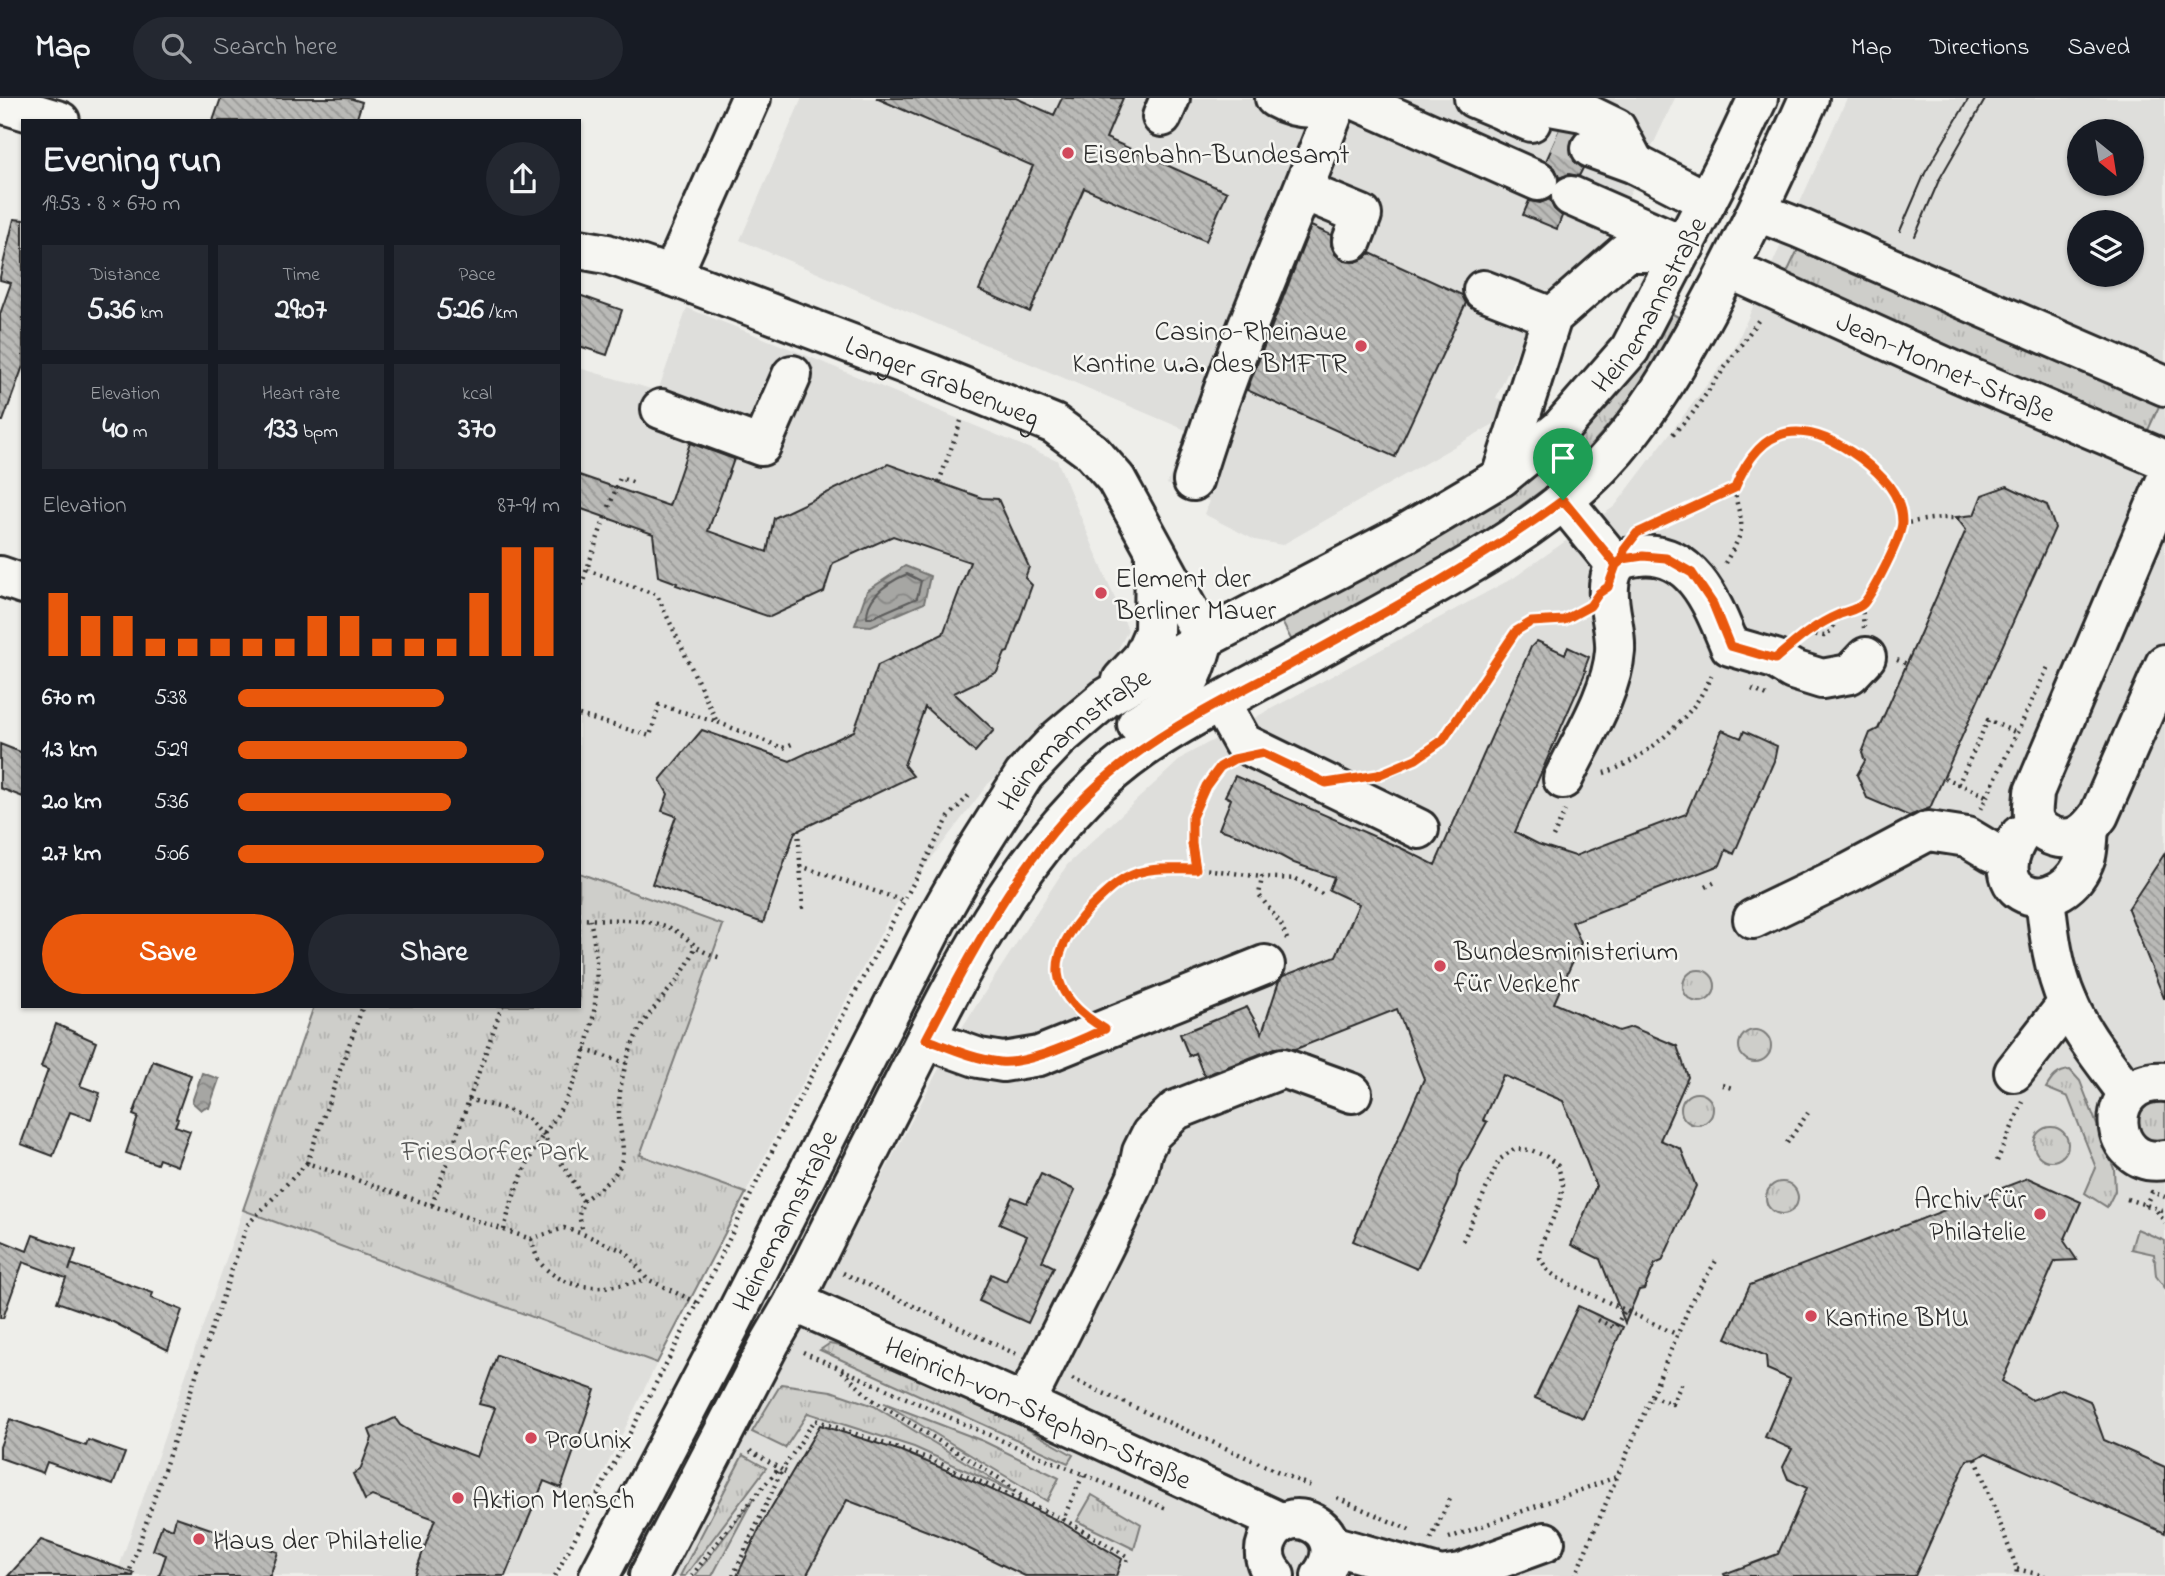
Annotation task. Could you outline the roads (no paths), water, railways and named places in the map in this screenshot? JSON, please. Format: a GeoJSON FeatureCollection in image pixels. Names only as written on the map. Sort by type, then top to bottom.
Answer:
{"type":"FeatureCollection","features":[{"type":"Feature","properties":{"kind":"main road"},"geometry":{"type":"LineString","coordinates":[[672,276],[751,98]]}},
{"type":"Feature","properties":{"kind":"main road"},"geometry":{"type":"LineString","coordinates":[[1275,98],[1306,108],[1345,100]]}},
{"type":"Feature","properties":{"kind":"main road"},"geometry":{"type":"LineString","coordinates":[[1408,98],[1492,133],[1516,150],[1554,189]]}},
{"type":"Feature","properties":{"kind":"main road","name":"Heinemannstraße"},"geometry":{"type":"LineString","coordinates":[[600,1576],[937,919],[1024,775],[1059,738],[1106,698],[1204,639],[1403,535],[1501,477],[1560,429],[1630,349],[1685,246],[1758,98]]}},
{"type":"Feature","properties":{"kind":"main road","name":"Heinemannstraße"},"geometry":{"type":"LineString","coordinates":[[649,1576],[794,1302],[926,1039],[976,945],[1012,885],[1066,818],[1100,783],[1137,751],[1184,721],[1397,606],[1474,561],[1563,500],[1600,467],[1646,414],[1680,360],[1758,212],[1809,98]]}},
{"type":"Feature","properties":{"kind":"main road"},"geometry":{"type":"LineString","coordinates":[[1193,481],[1214,412],[1304,191],[1345,100]]}},
{"type":"Feature","properties":{"kind":"main road","name":"Jean-Monnet-Straße"},"geometry":{"type":"LineString","coordinates":[[1345,100],[1641,226],[1729,269],[1959,373],[2165,460]]}},
{"type":"Feature","properties":{"kind":"main road"},"geometry":{"type":"LineString","coordinates":[[2,110],[49,119]]}},
{"type":"Feature","properties":{"kind":"main road"},"geometry":{"type":"LineString","coordinates":[[1569,133],[1707,201],[1758,212],[1799,228],[2165,386]]}},
{"type":"Feature","properties":{"kind":"main road"},"geometry":{"type":"LineString","coordinates":[[1569,133],[1648,189],[1636,212],[1641,226]]}},
{"type":"Feature","properties":{"kind":"main road"},"geometry":{"type":"LineString","coordinates":[[1304,191],[1362,215],[1352,241]]}},
{"type":"Feature","properties":{"kind":"main road"},"geometry":{"type":"LineString","coordinates":[[1501,477],[1552,317],[1626,252],[1654,252],[1685,246]]}},
{"type":"Feature","properties":{"kind":"main road","name":"Langer Grabenweg"},"geometry":{"type":"LineString","coordinates":[[581,249],[607,254],[672,276],[1054,424],[1092,452],[1116,479],[1204,639],[1243,743],[1419,829]]}},
{"type":"Feature","properties":{"kind":"main road"},"geometry":{"type":"LineString","coordinates":[[1483,290],[1552,317]]}},
{"type":"Feature","properties":{"kind":"main road"},"geometry":{"type":"LineString","coordinates":[[661,409],[761,446],[792,375]]}},
{"type":"Feature","properties":{"kind":"main road"},"geometry":{"type":"LineString","coordinates":[[2089,829],[2086,854],[2077,874],[2063,889],[2045,897],[2028,897],[2017,889],[2010,876],[2008,858],[2033,816],[2034,792],[2165,482]]}},
{"type":"Feature","properties":{"kind":"main road"},"geometry":{"type":"LineString","coordinates":[[1563,500],[1616,570],[1615,650],[1605,692],[1563,779]]}},
{"type":"Feature","properties":{"kind":"main road"},"geometry":{"type":"LineString","coordinates":[[1106,698],[1143,657],[1154,632],[1155,552]]}},
{"type":"Feature","properties":{"kind":"main road"},"geometry":{"type":"LineString","coordinates":[[1616,570],[1643,556],[1666,558],[1692,573],[1713,604],[1722,658],[1775,659],[1793,670],[1822,679],[1850,674],[1866,657]]}},
{"type":"Feature","properties":{"kind":"main road"},"geometry":{"type":"LineString","coordinates":[[0,576],[21,583]]}},
{"type":"Feature","properties":{"kind":"main road"},"geometry":{"type":"LineString","coordinates":[[1012,885],[1055,799],[1084,767],[1115,740],[1172,701],[1188,686],[1204,639]]}},
{"type":"Feature","properties":{"kind":"main road"},"geometry":{"type":"LineString","coordinates":[[2033,816],[2041,831],[2056,838],[2075,837],[2089,829],[2099,815],[2165,664]]}},
{"type":"Feature","properties":{"kind":"main road"},"geometry":{"type":"LineString","coordinates":[[1753,919],[1928,831],[1967,837],[2008,858]]}},
{"type":"Feature","properties":{"kind":"main road"},"geometry":{"type":"LineString","coordinates":[[2045,897],[2051,950],[2068,1003],[2080,1027],[2128,1094]]}},
{"type":"Feature","properties":{"kind":"main road"},"geometry":{"type":"LineString","coordinates":[[926,1039],[979,1058],[1003,1062],[1039,1056],[1276,953]]}},
{"type":"Feature","properties":{"kind":"main road"},"geometry":{"type":"LineString","coordinates":[[2020,1083],[2068,1003]]}},
{"type":"Feature","properties":{"kind":"main road"},"geometry":{"type":"LineString","coordinates":[[1025,1404],[1137,1177],[1142,1152],[1159,1125],[1176,1110],[1283,1068],[1352,1093]]}},
{"type":"Feature","properties":{"kind":"main road"},"geometry":{"type":"LineString","coordinates":[[2165,1082],[2153,1081],[2140,1085],[2128,1094],[2117,1118],[2124,1143],[2133,1153],[2146,1159],[2165,1160]]}},
{"type":"Feature","properties":{"kind":"main road","name":"Heinrich-von-Stephan-Straße"},"geometry":{"type":"LineString","coordinates":[[751,1282],[1025,1404],[1282,1523],[1299,1519],[1316,1524],[1322,1529],[1326,1560]]}},
{"type":"Feature","properties":{"kind":"main road"},"geometry":{"type":"LineString","coordinates":[[1275,1576],[1265,1559],[1265,1548],[1274,1530],[1282,1523]]}},
{"type":"Feature","properties":{"kind":"main road"},"geometry":{"type":"LineString","coordinates":[[1326,1560],[1441,1576],[1460,1573],[1545,1542]]}},
{"type":"Feature","properties":{"kind":"water"},"geometry":{"type":"Polygon","coordinates":[[[905,566],[930,576],[924,603],[871,626],[855,625],[867,591],[905,566]]]}},
{"type":"Feature","properties":{"kind":"water"},"geometry":{"type":"Polygon","coordinates":[[[202,1073],[219,1079],[209,1108],[201,1110],[192,1102],[202,1073]]]}},
{"type":"Feature","properties":{"kind":"tunnel"},"geometry":{"type":"LineString","coordinates":[[1558,133],[1591,148]]}},
{"type":"Feature","properties":{"kind":"tram line"},"geometry":{"type":"LineString","coordinates":[[1900,231],[1925,173],[1969,98]]}},
{"type":"Feature","properties":{"kind":"tram line"},"geometry":{"type":"LineString","coordinates":[[1915,236],[1939,180],[1986,98]]}},
{"type":"Feature","properties":{"kind":"place","name":"Eisenbahn-Bundesamt"},"geometry":{"type":"Point","coordinates":[1068,153]}},
{"type":"Feature","properties":{"kind":"place","name":"Casino-Rheinaue Kantine u.a. des BMFTR"},"geometry":{"type":"Point","coordinates":[1361,346]}},
{"type":"Feature","properties":{"kind":"place","name":"Element der Berliner Mauer"},"geometry":{"type":"Point","coordinates":[1101,593]}},
{"type":"Feature","properties":{"kind":"place","name":"Bundesministerium für Verkehr"},"geometry":{"type":"Point","coordinates":[1440,966]}},
{"type":"Feature","properties":{"kind":"place","name":"Archiv für Philatelie"},"geometry":{"type":"Point","coordinates":[2040,1214]}},
{"type":"Feature","properties":{"kind":"place","name":"Kantine BMU"},"geometry":{"type":"Point","coordinates":[1811,1316]}},
{"type":"Feature","properties":{"kind":"place","name":"ProUnix"},"geometry":{"type":"Point","coordinates":[531,1438]}},
{"type":"Feature","properties":{"kind":"place","name":"Aktion Mensch"},"geometry":{"type":"Point","coordinates":[458,1498]}},
{"type":"Feature","properties":{"kind":"place","name":"Haus der Philatelie"},"geometry":{"type":"Point","coordinates":[199,1539]}},
{"type":"Feature","properties":{"kind":"park label","name":"Friesdorfer Park"},"geometry":{"type":"Point","coordinates":[495,1150]}}]}
